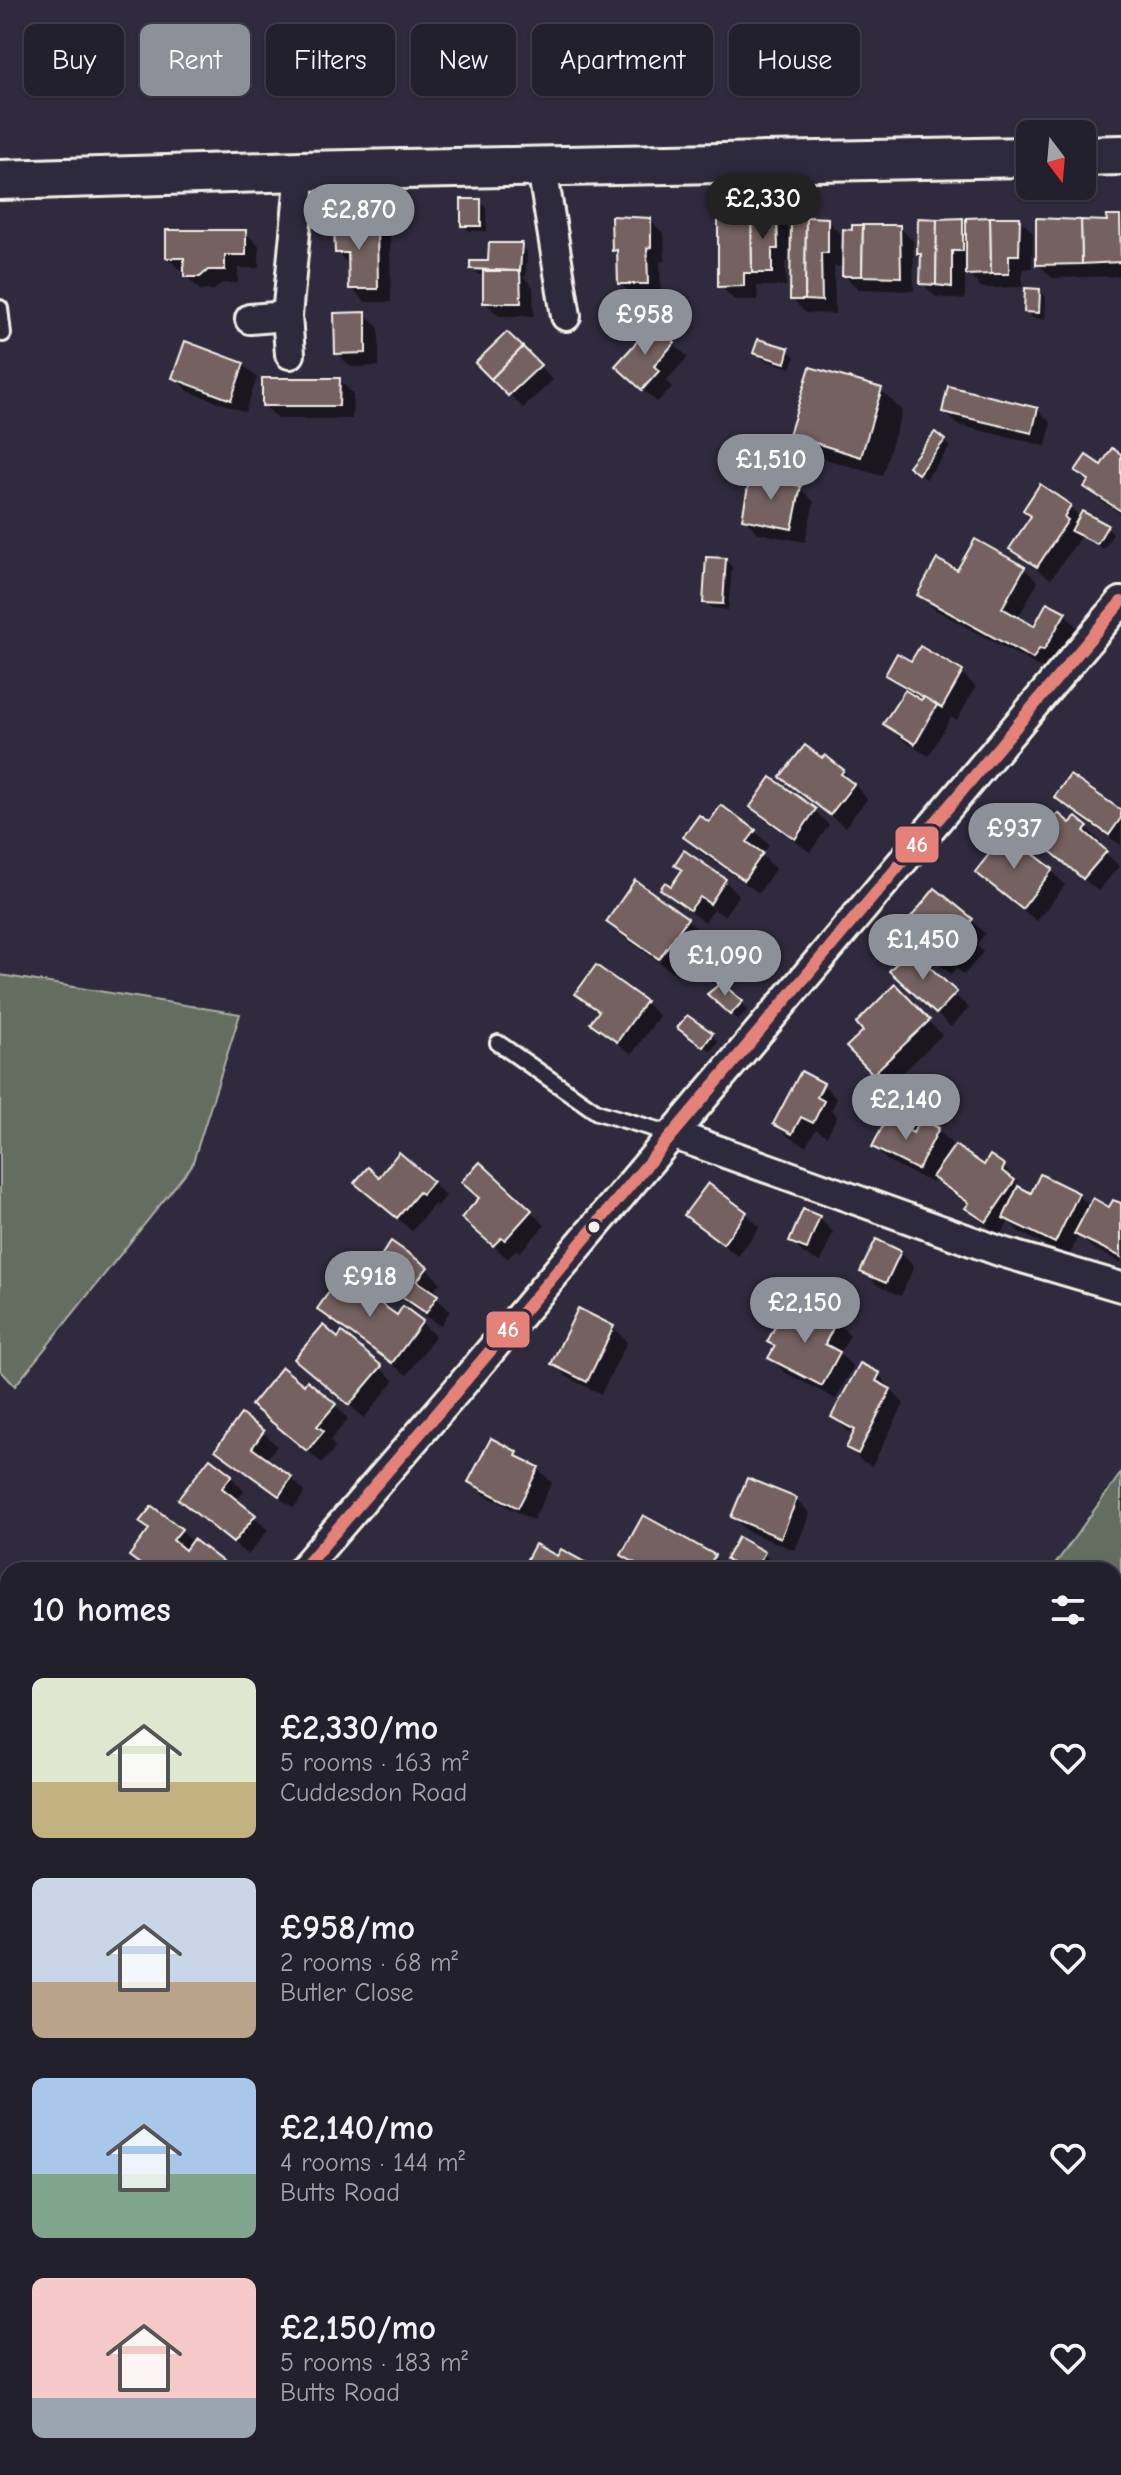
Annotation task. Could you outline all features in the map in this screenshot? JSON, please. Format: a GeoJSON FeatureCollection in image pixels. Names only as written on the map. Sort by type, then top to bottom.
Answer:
{"type":"FeatureCollection","features":[{"type":"Feature","properties":{"kind":"street"},"geometry":{"type":"LineString","coordinates":[[1096,156],[1121,155]]}},
{"type":"Feature","properties":{"kind":"street"},"geometry":{"type":"LineString","coordinates":[[0,180],[1016,157]]}},
{"type":"Feature","properties":{"kind":"street"},"geometry":{"type":"LineString","coordinates":[[542,168],[566,316]]}},
{"type":"Feature","properties":{"kind":"street"},"geometry":{"type":"LineString","coordinates":[[290,354],[287,316],[301,171]]}},
{"type":"Feature","properties":{"kind":"street"},"geometry":{"type":"LineString","coordinates":[[250,319],[287,316]]}},
{"type":"Feature","properties":{"kind":"street"},"geometry":{"type":"LineString","coordinates":[[309,1562],[1121,602]]}},
{"type":"Feature","properties":{"kind":"street"},"geometry":{"type":"LineString","coordinates":[[672,1134],[1002,1252],[1121,1287]]}},
{"type":"Feature","properties":{"kind":"lane"},"geometry":{"type":"LineString","coordinates":[[0,308],[3,334]]}},
{"type":"Feature","properties":{"kind":"lane"},"geometry":{"type":"LineString","coordinates":[[498,1043],[597,1112],[672,1134]]}},
{"type":"Feature","properties":{"kind":"green space"},"geometry":{"type":"Polygon","coordinates":[[[0,975],[240,1014],[192,1165],[15,1386],[0,1370],[0,975]]]}},
{"type":"Feature","properties":{"kind":"green space"},"geometry":{"type":"Polygon","coordinates":[[[1121,1473],[1121,1562],[1057,1562],[1121,1473]]]}},
{"type":"Feature","properties":{"kind":"building"},"geometry":{"type":"Polygon","coordinates":[[[461,199],[481,199],[481,226],[461,226],[461,199]]]}},
{"type":"Feature","properties":{"kind":"building"},"geometry":{"type":"Polygon","coordinates":[[[751,211],[777,214],[778,249],[772,249],[772,273],[752,273],[751,211]]]}},
{"type":"Feature","properties":{"kind":"building"},"geometry":{"type":"Polygon","coordinates":[[[751,211],[752,273],[744,273],[744,286],[718,287],[718,217],[733,217],[733,212],[751,211]]]}},
{"type":"Feature","properties":{"kind":"building"},"geometry":{"type":"Polygon","coordinates":[[[611,216],[651,218],[651,247],[647,248],[648,284],[618,284],[617,250],[612,251],[611,216]]]}},
{"type":"Feature","properties":{"kind":"building"},"geometry":{"type":"Polygon","coordinates":[[[1106,216],[1120,216],[1121,262],[1082,264],[1081,220],[1107,221],[1106,216]]]}},
{"type":"Feature","properties":{"kind":"building"},"geometry":{"type":"Polygon","coordinates":[[[791,217],[806,217],[805,300],[790,300],[791,217]]]}},
{"type":"Feature","properties":{"kind":"building"},"geometry":{"type":"Polygon","coordinates":[[[806,217],[828,218],[828,253],[821,253],[822,301],[805,300],[806,217]]]}},
{"type":"Feature","properties":{"kind":"building"},"geometry":{"type":"Polygon","coordinates":[[[990,217],[1020,217],[1019,255],[1009,255],[1009,274],[991,274],[990,217]]]}},
{"type":"Feature","properties":{"kind":"building"},"geometry":{"type":"Polygon","coordinates":[[[990,217],[991,274],[966,275],[966,218],[990,217]]]}},
{"type":"Feature","properties":{"kind":"building"},"geometry":{"type":"Polygon","coordinates":[[[918,218],[937,219],[936,285],[920,284],[918,218]]]}},
{"type":"Feature","properties":{"kind":"building"},"geometry":{"type":"Polygon","coordinates":[[[963,218],[963,251],[952,251],[952,287],[936,285],[937,219],[963,218]]]}},
{"type":"Feature","properties":{"kind":"building"},"geometry":{"type":"Polygon","coordinates":[[[1036,218],[1081,220],[1082,264],[1036,265],[1036,218]]]}},
{"type":"Feature","properties":{"kind":"building"},"geometry":{"type":"Polygon","coordinates":[[[377,221],[378,289],[349,289],[348,253],[335,253],[334,222],[377,221]]]}},
{"type":"Feature","properties":{"kind":"building"},"geometry":{"type":"Polygon","coordinates":[[[852,225],[863,225],[862,276],[842,276],[843,229],[852,230],[852,225]]]}},
{"type":"Feature","properties":{"kind":"building"},"geometry":{"type":"Polygon","coordinates":[[[863,225],[900,225],[901,277],[862,276],[863,225]]]}},
{"type":"Feature","properties":{"kind":"building"},"geometry":{"type":"Polygon","coordinates":[[[166,230],[246,230],[246,255],[225,255],[225,270],[208,270],[200,277],[184,277],[184,258],[166,258],[166,230]]]}},
{"type":"Feature","properties":{"kind":"building"},"geometry":{"type":"Polygon","coordinates":[[[489,243],[522,243],[520,271],[470,269],[470,261],[488,261],[489,243]]]}},
{"type":"Feature","properties":{"kind":"building"},"geometry":{"type":"Polygon","coordinates":[[[483,271],[520,271],[521,303],[483,303],[483,271]]]}},
{"type":"Feature","properties":{"kind":"building"},"geometry":{"type":"Polygon","coordinates":[[[1025,288],[1040,289],[1039,313],[1024,312],[1025,288]]]}},
{"type":"Feature","properties":{"kind":"building"},"geometry":{"type":"Polygon","coordinates":[[[366,312],[366,353],[335,354],[334,313],[366,312]]]}},
{"type":"Feature","properties":{"kind":"building"},"geometry":{"type":"Polygon","coordinates":[[[654,323],[675,342],[654,366],[659,371],[642,390],[615,366],[654,323]]]}},
{"type":"Feature","properties":{"kind":"building"},"geometry":{"type":"Polygon","coordinates":[[[507,332],[523,347],[491,379],[475,363],[507,332]]]}},
{"type":"Feature","properties":{"kind":"building"},"geometry":{"type":"Polygon","coordinates":[[[758,339],[789,348],[785,363],[753,353],[758,339]]]}},
{"type":"Feature","properties":{"kind":"building"},"geometry":{"type":"Polygon","coordinates":[[[185,341],[244,363],[231,400],[172,378],[185,341]]]}},
{"type":"Feature","properties":{"kind":"building"},"geometry":{"type":"Polygon","coordinates":[[[523,347],[541,365],[508,396],[491,379],[523,347]]]}},
{"type":"Feature","properties":{"kind":"building"},"geometry":{"type":"Polygon","coordinates":[[[810,367],[882,388],[861,457],[789,435],[810,367]]]}},
{"type":"Feature","properties":{"kind":"building"},"geometry":{"type":"Polygon","coordinates":[[[262,378],[340,378],[339,406],[262,406],[262,378]]]}},
{"type":"Feature","properties":{"kind":"building"},"geometry":{"type":"Polygon","coordinates":[[[948,386],[1038,408],[1032,433],[942,412],[948,386]]]}},
{"type":"Feature","properties":{"kind":"building"},"geometry":{"type":"Polygon","coordinates":[[[935,432],[945,440],[918,474],[908,466],[935,432]]]}},
{"type":"Feature","properties":{"kind":"building"},"geometry":{"type":"Polygon","coordinates":[[[1112,448],[1121,454],[1121,511],[1084,487],[1089,480],[1075,471],[1086,455],[1101,465],[1112,448]]]}},
{"type":"Feature","properties":{"kind":"building"},"geometry":{"type":"Polygon","coordinates":[[[750,476],[801,486],[792,529],[742,519],[750,476]]]}},
{"type":"Feature","properties":{"kind":"building"},"geometry":{"type":"Polygon","coordinates":[[[1040,484],[1071,505],[1064,517],[1068,520],[1037,567],[1009,549],[1031,516],[1023,510],[1040,484]]]}},
{"type":"Feature","properties":{"kind":"building"},"geometry":{"type":"Polygon","coordinates":[[[1082,511],[1108,525],[1097,544],[1071,531],[1082,511]]]}},
{"type":"Feature","properties":{"kind":"building"},"geometry":{"type":"Polygon","coordinates":[[[975,539],[1025,567],[1002,608],[1034,626],[1047,602],[1066,612],[1044,650],[1039,649],[1033,659],[917,595],[937,559],[957,570],[975,539]]]}},
{"type":"Feature","properties":{"kind":"building"},"geometry":{"type":"Polygon","coordinates":[[[706,557],[726,558],[723,604],[703,603],[706,557]]]}},
{"type":"Feature","properties":{"kind":"building"},"geometry":{"type":"Polygon","coordinates":[[[920,646],[963,671],[942,708],[885,675],[897,653],[911,661],[920,646]]]}},
{"type":"Feature","properties":{"kind":"building"},"geometry":{"type":"Polygon","coordinates":[[[905,690],[937,705],[915,744],[883,724],[905,690]]]}},
{"type":"Feature","properties":{"kind":"building"},"geometry":{"type":"Polygon","coordinates":[[[805,745],[844,770],[841,774],[854,784],[830,815],[780,777],[805,745]]]}},
{"type":"Feature","properties":{"kind":"building"},"geometry":{"type":"Polygon","coordinates":[[[1070,775],[1121,810],[1121,818],[1109,835],[1054,797],[1070,775]]]}},
{"type":"Feature","properties":{"kind":"building"},"geometry":{"type":"Polygon","coordinates":[[[771,777],[816,809],[795,839],[750,807],[771,777]]]}},
{"type":"Feature","properties":{"kind":"building"},"geometry":{"type":"Polygon","coordinates":[[[721,805],[756,830],[747,842],[763,853],[744,880],[683,837],[699,815],[709,822],[721,805]]]}},
{"type":"Feature","properties":{"kind":"building"},"geometry":{"type":"Polygon","coordinates":[[[1058,813],[1070,823],[1076,817],[1088,827],[1084,831],[1107,851],[1083,879],[1036,839],[1058,813]]]}},
{"type":"Feature","properties":{"kind":"building"},"geometry":{"type":"Polygon","coordinates":[[[1006,833],[1053,869],[1022,909],[975,872],[1006,833]]]}},
{"type":"Feature","properties":{"kind":"building"},"geometry":{"type":"Polygon","coordinates":[[[684,850],[726,879],[710,904],[700,897],[690,910],[660,889],[665,882],[671,886],[682,870],[674,865],[684,850]]]}},
{"type":"Feature","properties":{"kind":"building"},"geometry":{"type":"Polygon","coordinates":[[[635,880],[688,918],[659,959],[606,922],[635,880]]]}},
{"type":"Feature","properties":{"kind":"building"},"geometry":{"type":"Polygon","coordinates":[[[935,888],[973,919],[963,931],[970,936],[949,962],[941,956],[936,962],[899,932],[935,888]]]}},
{"type":"Feature","properties":{"kind":"building"},"geometry":{"type":"Polygon","coordinates":[[[910,949],[957,992],[936,1014],[889,971],[910,949]]]}},
{"type":"Feature","properties":{"kind":"building"},"geometry":{"type":"Polygon","coordinates":[[[596,965],[646,1001],[617,1042],[590,1023],[599,1011],[575,994],[596,965]]]}},
{"type":"Feature","properties":{"kind":"building"},"geometry":{"type":"Polygon","coordinates":[[[721,983],[743,1001],[730,1015],[707,994],[721,983]]]}},
{"type":"Feature","properties":{"kind":"building"},"geometry":{"type":"Polygon","coordinates":[[[895,984],[930,1020],[873,1074],[846,1047],[863,1031],[856,1023],[895,984]]]}},
{"type":"Feature","properties":{"kind":"building"},"geometry":{"type":"Polygon","coordinates":[[[687,1015],[713,1033],[703,1047],[677,1028],[687,1015]]]}},
{"type":"Feature","properties":{"kind":"building"},"geometry":{"type":"Polygon","coordinates":[[[801,1071],[824,1083],[817,1097],[824,1101],[813,1123],[801,1117],[792,1134],[773,1124],[801,1071]]]}},
{"type":"Feature","properties":{"kind":"building"},"geometry":{"type":"Polygon","coordinates":[[[886,1119],[913,1133],[920,1119],[939,1128],[918,1170],[872,1147],[886,1119]]]}},
{"type":"Feature","properties":{"kind":"building"},"geometry":{"type":"Polygon","coordinates":[[[955,1145],[984,1165],[990,1155],[1005,1165],[1002,1171],[1015,1180],[986,1222],[965,1208],[969,1203],[932,1177],[955,1145]]]}},
{"type":"Feature","properties":{"kind":"building"},"geometry":{"type":"Polygon","coordinates":[[[399,1152],[433,1181],[397,1218],[354,1183],[368,1167],[379,1177],[399,1152]]]}},
{"type":"Feature","properties":{"kind":"building"},"geometry":{"type":"Polygon","coordinates":[[[480,1162],[532,1210],[505,1240],[501,1238],[493,1246],[461,1218],[479,1198],[461,1182],[480,1162]]]}},
{"type":"Feature","properties":{"kind":"building"},"geometry":{"type":"Polygon","coordinates":[[[1040,1174],[1079,1193],[1055,1243],[1003,1218],[1018,1186],[1031,1193],[1040,1174]]]}},
{"type":"Feature","properties":{"kind":"building"},"geometry":{"type":"Polygon","coordinates":[[[708,1183],[747,1212],[723,1244],[684,1215],[708,1183]]]}},
{"type":"Feature","properties":{"kind":"building"},"geometry":{"type":"Polygon","coordinates":[[[1093,1198],[1109,1207],[1113,1200],[1121,1203],[1121,1257],[1074,1234],[1093,1198]]]}},
{"type":"Feature","properties":{"kind":"building"},"geometry":{"type":"Polygon","coordinates":[[[803,1209],[820,1216],[807,1249],[789,1242],[803,1209]]]}},
{"type":"Feature","properties":{"kind":"building"},"geometry":{"type":"Polygon","coordinates":[[[876,1239],[901,1251],[886,1283],[860,1272],[876,1239]]]}},
{"type":"Feature","properties":{"kind":"building"},"geometry":{"type":"Polygon","coordinates":[[[391,1241],[428,1267],[417,1281],[438,1295],[426,1313],[378,1280],[385,1270],[376,1263],[391,1241]]]}},
{"type":"Feature","properties":{"kind":"building"},"geometry":{"type":"Polygon","coordinates":[[[341,1275],[397,1315],[403,1306],[423,1321],[392,1363],[317,1309],[341,1275]]]}},
{"type":"Feature","properties":{"kind":"building"},"geometry":{"type":"Polygon","coordinates":[[[806,1304],[837,1320],[825,1344],[840,1352],[822,1386],[768,1358],[775,1346],[767,1342],[780,1317],[795,1325],[806,1304]]]}},
{"type":"Feature","properties":{"kind":"building"},"geometry":{"type":"Polygon","coordinates":[[[578,1308],[614,1326],[587,1382],[551,1364],[578,1308]]]}},
{"type":"Feature","properties":{"kind":"building"},"geometry":{"type":"Polygon","coordinates":[[[323,1325],[338,1338],[342,1332],[382,1366],[349,1405],[294,1359],[323,1325]]]}},
{"type":"Feature","properties":{"kind":"building"},"geometry":{"type":"Polygon","coordinates":[[[860,1363],[880,1373],[876,1381],[891,1389],[858,1454],[846,1448],[855,1430],[831,1417],[860,1363]]]}},
{"type":"Feature","properties":{"kind":"building"},"geometry":{"type":"Polygon","coordinates":[[[282,1367],[304,1385],[307,1380],[336,1404],[317,1426],[324,1431],[307,1451],[251,1405],[282,1367]]]}},
{"type":"Feature","properties":{"kind":"building"},"geometry":{"type":"Polygon","coordinates":[[[241,1414],[264,1431],[252,1448],[292,1477],[279,1496],[215,1450],[241,1414]]]}},
{"type":"Feature","properties":{"kind":"building"},"geometry":{"type":"Polygon","coordinates":[[[491,1438],[518,1452],[516,1456],[539,1467],[518,1508],[468,1482],[491,1438]]]}},
{"type":"Feature","properties":{"kind":"building"},"geometry":{"type":"Polygon","coordinates":[[[210,1458],[232,1475],[222,1488],[256,1515],[233,1543],[178,1499],[210,1458]]]}},
{"type":"Feature","properties":{"kind":"building"},"geometry":{"type":"Polygon","coordinates":[[[747,1478],[797,1498],[781,1538],[731,1517],[747,1478]]]}},
{"type":"Feature","properties":{"kind":"building"},"geometry":{"type":"Polygon","coordinates":[[[152,1506],[182,1529],[173,1540],[185,1550],[193,1539],[223,1562],[137,1562],[129,1556],[149,1529],[139,1522],[152,1506]]]}},
{"type":"Feature","properties":{"kind":"building"},"geometry":{"type":"Polygon","coordinates":[[[643,1515],[715,1555],[711,1562],[634,1562],[621,1555],[643,1515]]]}},
{"type":"Feature","properties":{"kind":"building"},"geometry":{"type":"Polygon","coordinates":[[[738,1537],[765,1552],[759,1562],[731,1562],[726,1559],[738,1537]]]}},
{"type":"Feature","properties":{"kind":"building"},"geometry":{"type":"Polygon","coordinates":[[[535,1544],[557,1556],[561,1549],[585,1562],[525,1562],[535,1544]]]}},
{"type":"Feature","properties":{"kind":"transit line","name":"46"},"geometry":{"type":"LineString","coordinates":[[309,1562],[1121,602]]}}]}
